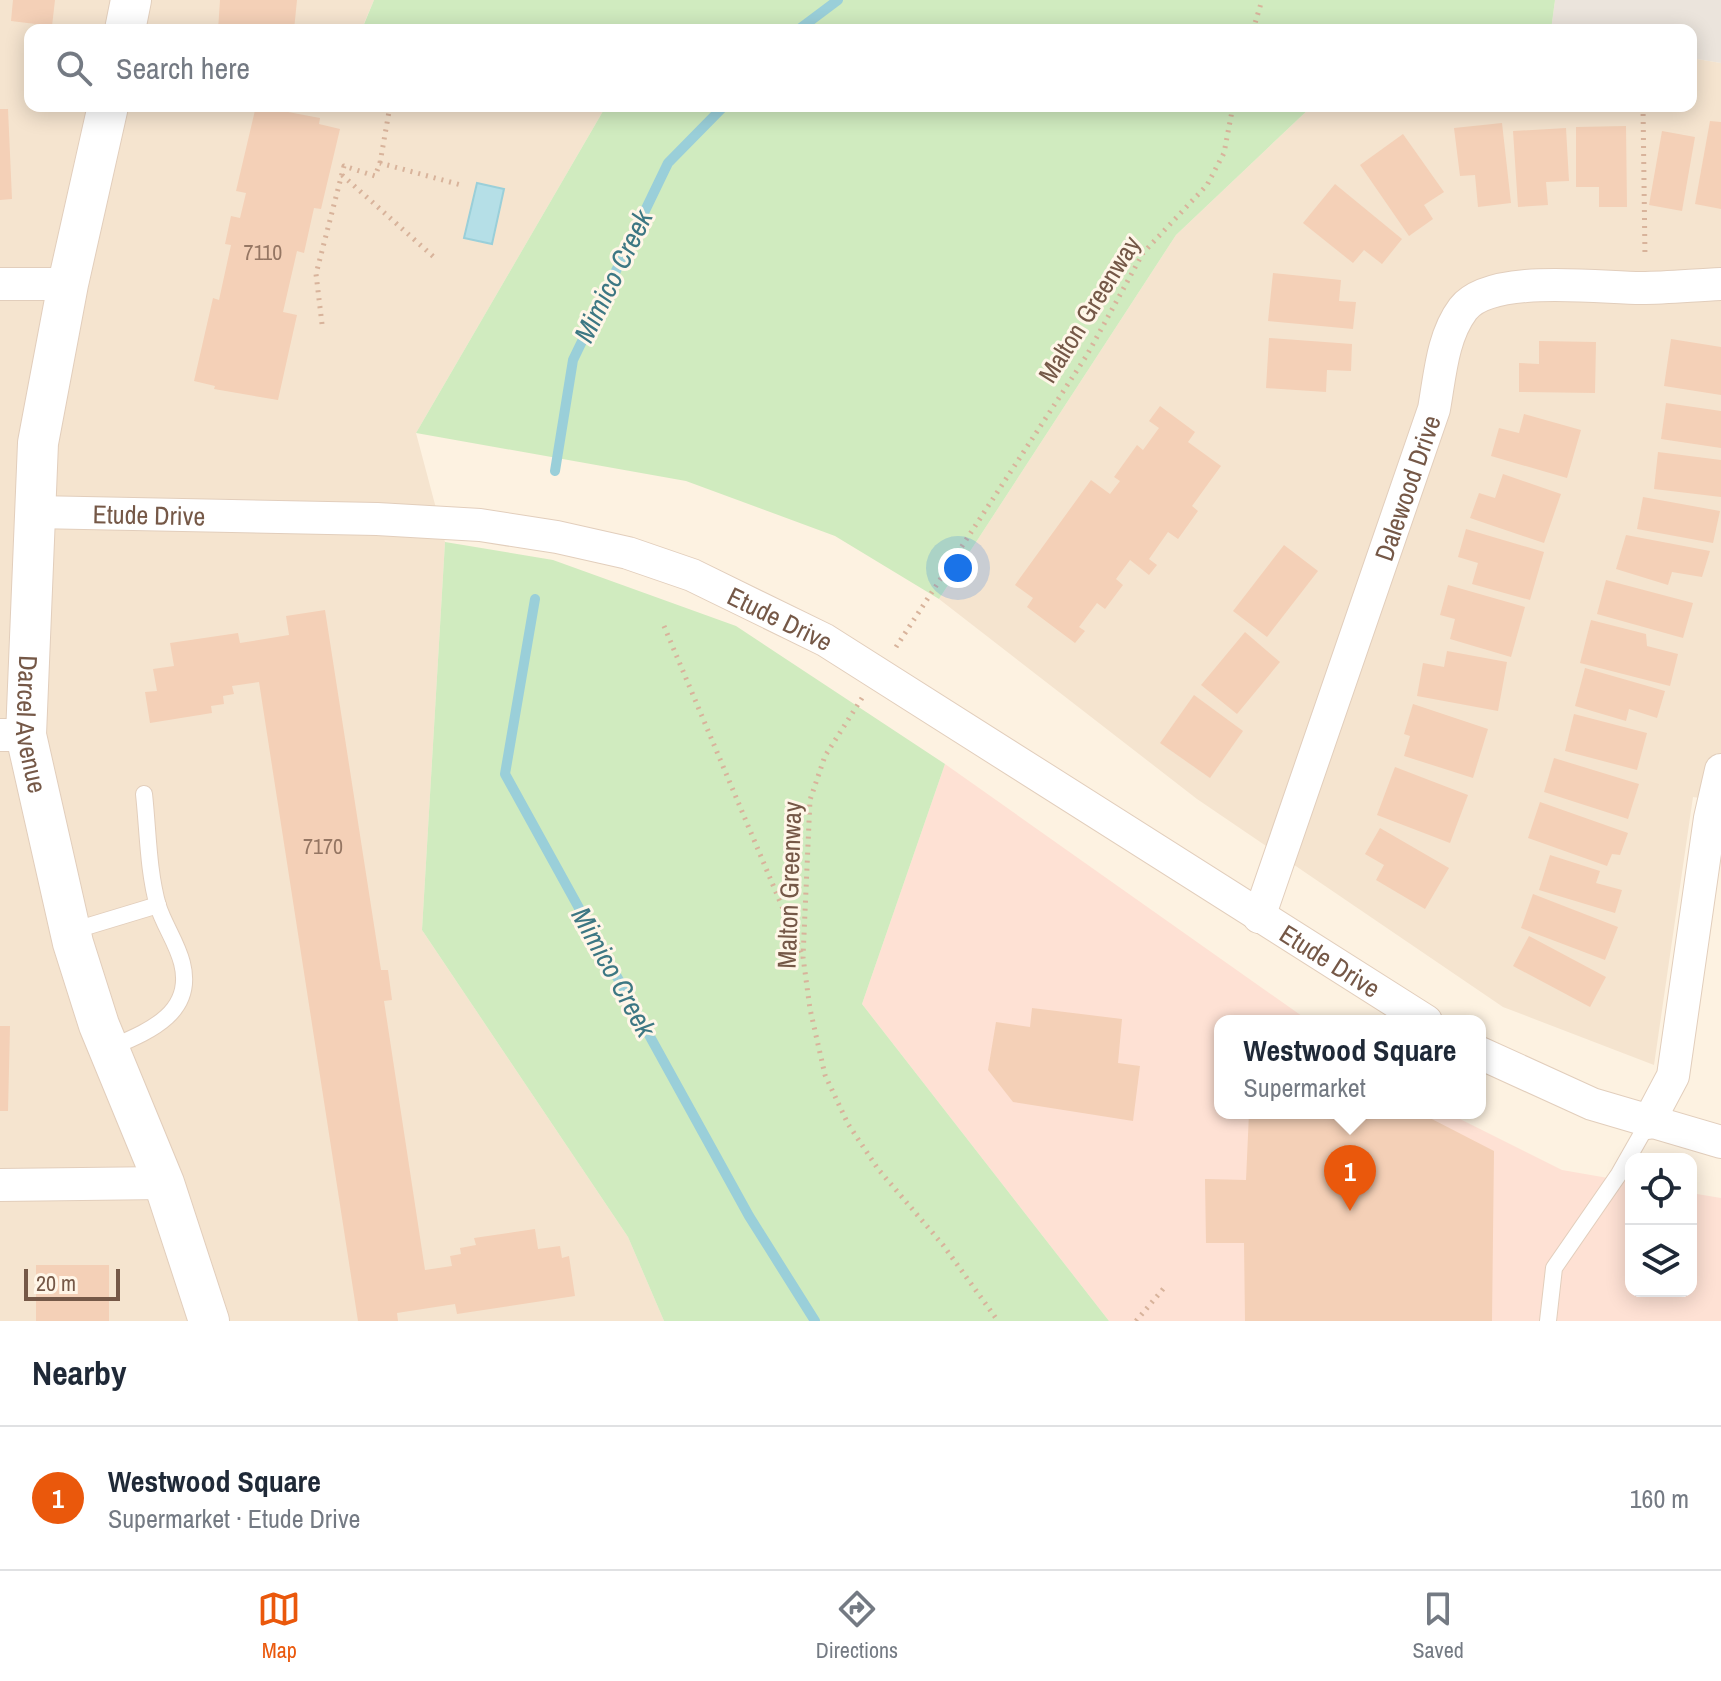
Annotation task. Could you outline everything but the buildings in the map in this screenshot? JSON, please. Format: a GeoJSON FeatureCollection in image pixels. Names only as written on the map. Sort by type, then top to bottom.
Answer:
{"type":"FeatureCollection","features":[{"type":"Feature","properties":{"kind":"street"},"geometry":{"type":"LineString","coordinates":[[126,24],[131,0]]}},
{"type":"Feature","properties":{"kind":"street","name":"Darcel Avenue"},"geometry":{"type":"LineString","coordinates":[[107,112],[68,284],[38,443],[35,512],[13,735],[108,1048],[164,1183],[209,1321]]}},
{"type":"Feature","properties":{"kind":"street"},"geometry":{"type":"LineString","coordinates":[[0,284],[68,284]]}},
{"type":"Feature","properties":{"kind":"street","name":"Dalewood Drive"},"geometry":{"type":"LineString","coordinates":[[1259,917],[1434,409],[1446,343],[1464,307],[1489,292],[1521,286],[1645,288],[1721,284]]}},
{"type":"Feature","properties":{"kind":"street","name":"Etude Drive"},"geometry":{"type":"LineString","coordinates":[[35,512],[377,519],[480,525],[557,537],[628,553],[692,575],[825,640],[1416,1015]]}},
{"type":"Feature","properties":{"kind":"street"},"geometry":{"type":"LineString","coordinates":[[1648,1123],[1673,1076],[1710,818],[1721,770]]}},
{"type":"Feature","properties":{"kind":"street"},"geometry":{"type":"LineString","coordinates":[[1486,1056],[1536,1081],[1648,1123],[1721,1142]]}},
{"type":"Feature","properties":{"kind":"street"},"geometry":{"type":"LineString","coordinates":[[0,1185],[164,1183]]}},
{"type":"Feature","properties":{"kind":"lane"},"geometry":{"type":"LineString","coordinates":[[108,1048],[162,1023],[179,1000],[184,980],[182,963],[158,905],[144,794]]}},
{"type":"Feature","properties":{"kind":"lane"},"geometry":{"type":"LineString","coordinates":[[70,931],[158,905]]}},
{"type":"Feature","properties":{"kind":"lane"},"geometry":{"type":"LineString","coordinates":[[1548,1321],[1554,1268],[1619,1174],[1648,1123]]}},
{"type":"Feature","properties":{"kind":"path"},"geometry":{"type":"LineString","coordinates":[[1255,24],[1262,0]]}},
{"type":"Feature","properties":{"kind":"path"},"geometry":{"type":"LineString","coordinates":[[322,324],[316,274],[344,166],[375,176],[389,112]]}},
{"type":"Feature","properties":{"kind":"path","name":"Malton Greenway"},"geometry":{"type":"LineString","coordinates":[[891,654],[1087,355],[1143,253],[1207,185],[1224,153],[1232,112]]}},
{"type":"Feature","properties":{"kind":"path"},"geometry":{"type":"LineString","coordinates":[[1643,112],[1645,288]]}},
{"type":"Feature","properties":{"kind":"path"},"geometry":{"type":"LineString","coordinates":[[380,163],[461,185]]}},
{"type":"Feature","properties":{"kind":"path"},"geometry":{"type":"LineString","coordinates":[[342,175],[436,259]]}},
{"type":"Feature","properties":{"kind":"path"},"geometry":{"type":"LineString","coordinates":[[664,626],[803,957]]}},
{"type":"Feature","properties":{"kind":"path","name":"Malton Greenway"},"geometry":{"type":"LineString","coordinates":[[865,694],[825,756],[810,800],[803,957],[810,1009],[825,1075],[848,1124],[878,1169],[943,1245],[998,1321]]}},
{"type":"Feature","properties":{"kind":"path"},"geometry":{"type":"LineString","coordinates":[[1136,1321],[1164,1288]]}},
{"type":"Feature","properties":{"kind":"shaded area"},"geometry":{"type":"Polygon","coordinates":[[[0,0],[374,0],[364,24],[24,24],[24,112],[603,112],[416,433],[445,542],[422,930],[628,1237],[664,1321],[0,1321],[0,0]]]}},
{"type":"Feature","properties":{"kind":"shaded area"},"geometry":{"type":"Polygon","coordinates":[[[1555,0],[1721,0],[1721,63],[1697,59],[1697,24],[1552,24],[1555,0]]]}},
{"type":"Feature","properties":{"kind":"shaded area"},"geometry":{"type":"Polygon","coordinates":[[[1697,59],[1721,63],[1721,801],[1693,797],[1654,1065],[1503,1007],[1197,799],[939,599],[1176,235],[1306,112],[1697,112],[1697,59]]]}},
{"type":"Feature","properties":{"kind":"shaded area"},"geometry":{"type":"Polygon","coordinates":[[[945,764],[1301,1015],[1214,1015],[1214,1119],[1460,1119],[1562,1170],[1625,1181],[1625,1297],[1697,1297],[1697,1194],[1721,1198],[1721,1321],[1109,1321],[862,1004],[945,764]]]}},
{"type":"Feature","properties":{"kind":"green space"},"geometry":{"type":"Polygon","coordinates":[[[374,0],[1555,0],[1552,24],[364,24],[374,0]]]}},
{"type":"Feature","properties":{"kind":"green space"},"geometry":{"type":"Polygon","coordinates":[[[603,112],[1306,112],[1176,235],[939,599],[835,536],[686,481],[416,433],[603,112]]]}},
{"type":"Feature","properties":{"kind":"green space"},"geometry":{"type":"Polygon","coordinates":[[[445,542],[553,560],[736,626],[945,764],[862,1004],[1109,1321],[664,1321],[628,1237],[422,930],[445,542]]]}},
{"type":"Feature","properties":{"kind":"water"},"geometry":{"type":"Polygon","coordinates":[[[477,183],[504,189],[492,244],[464,238],[477,183]]]}},
{"type":"Feature","properties":{"kind":"waterway","name":"Mimico Creek"},"geometry":{"type":"LineString","coordinates":[[806,24],[838,0]]}},
{"type":"Feature","properties":{"kind":"waterway","name":"Mimico Creek"},"geometry":{"type":"LineString","coordinates":[[555,471],[573,360],[668,163],[718,112]]}},
{"type":"Feature","properties":{"kind":"waterway","name":"Mimico Creek"},"geometry":{"type":"LineString","coordinates":[[535,599],[505,774],[749,1216],[815,1321]]}},
{"type":"Feature","properties":{"kind":"place","name":"Westwood Square"},"geometry":{"type":"Point","coordinates":[1350,1211]}}]}
